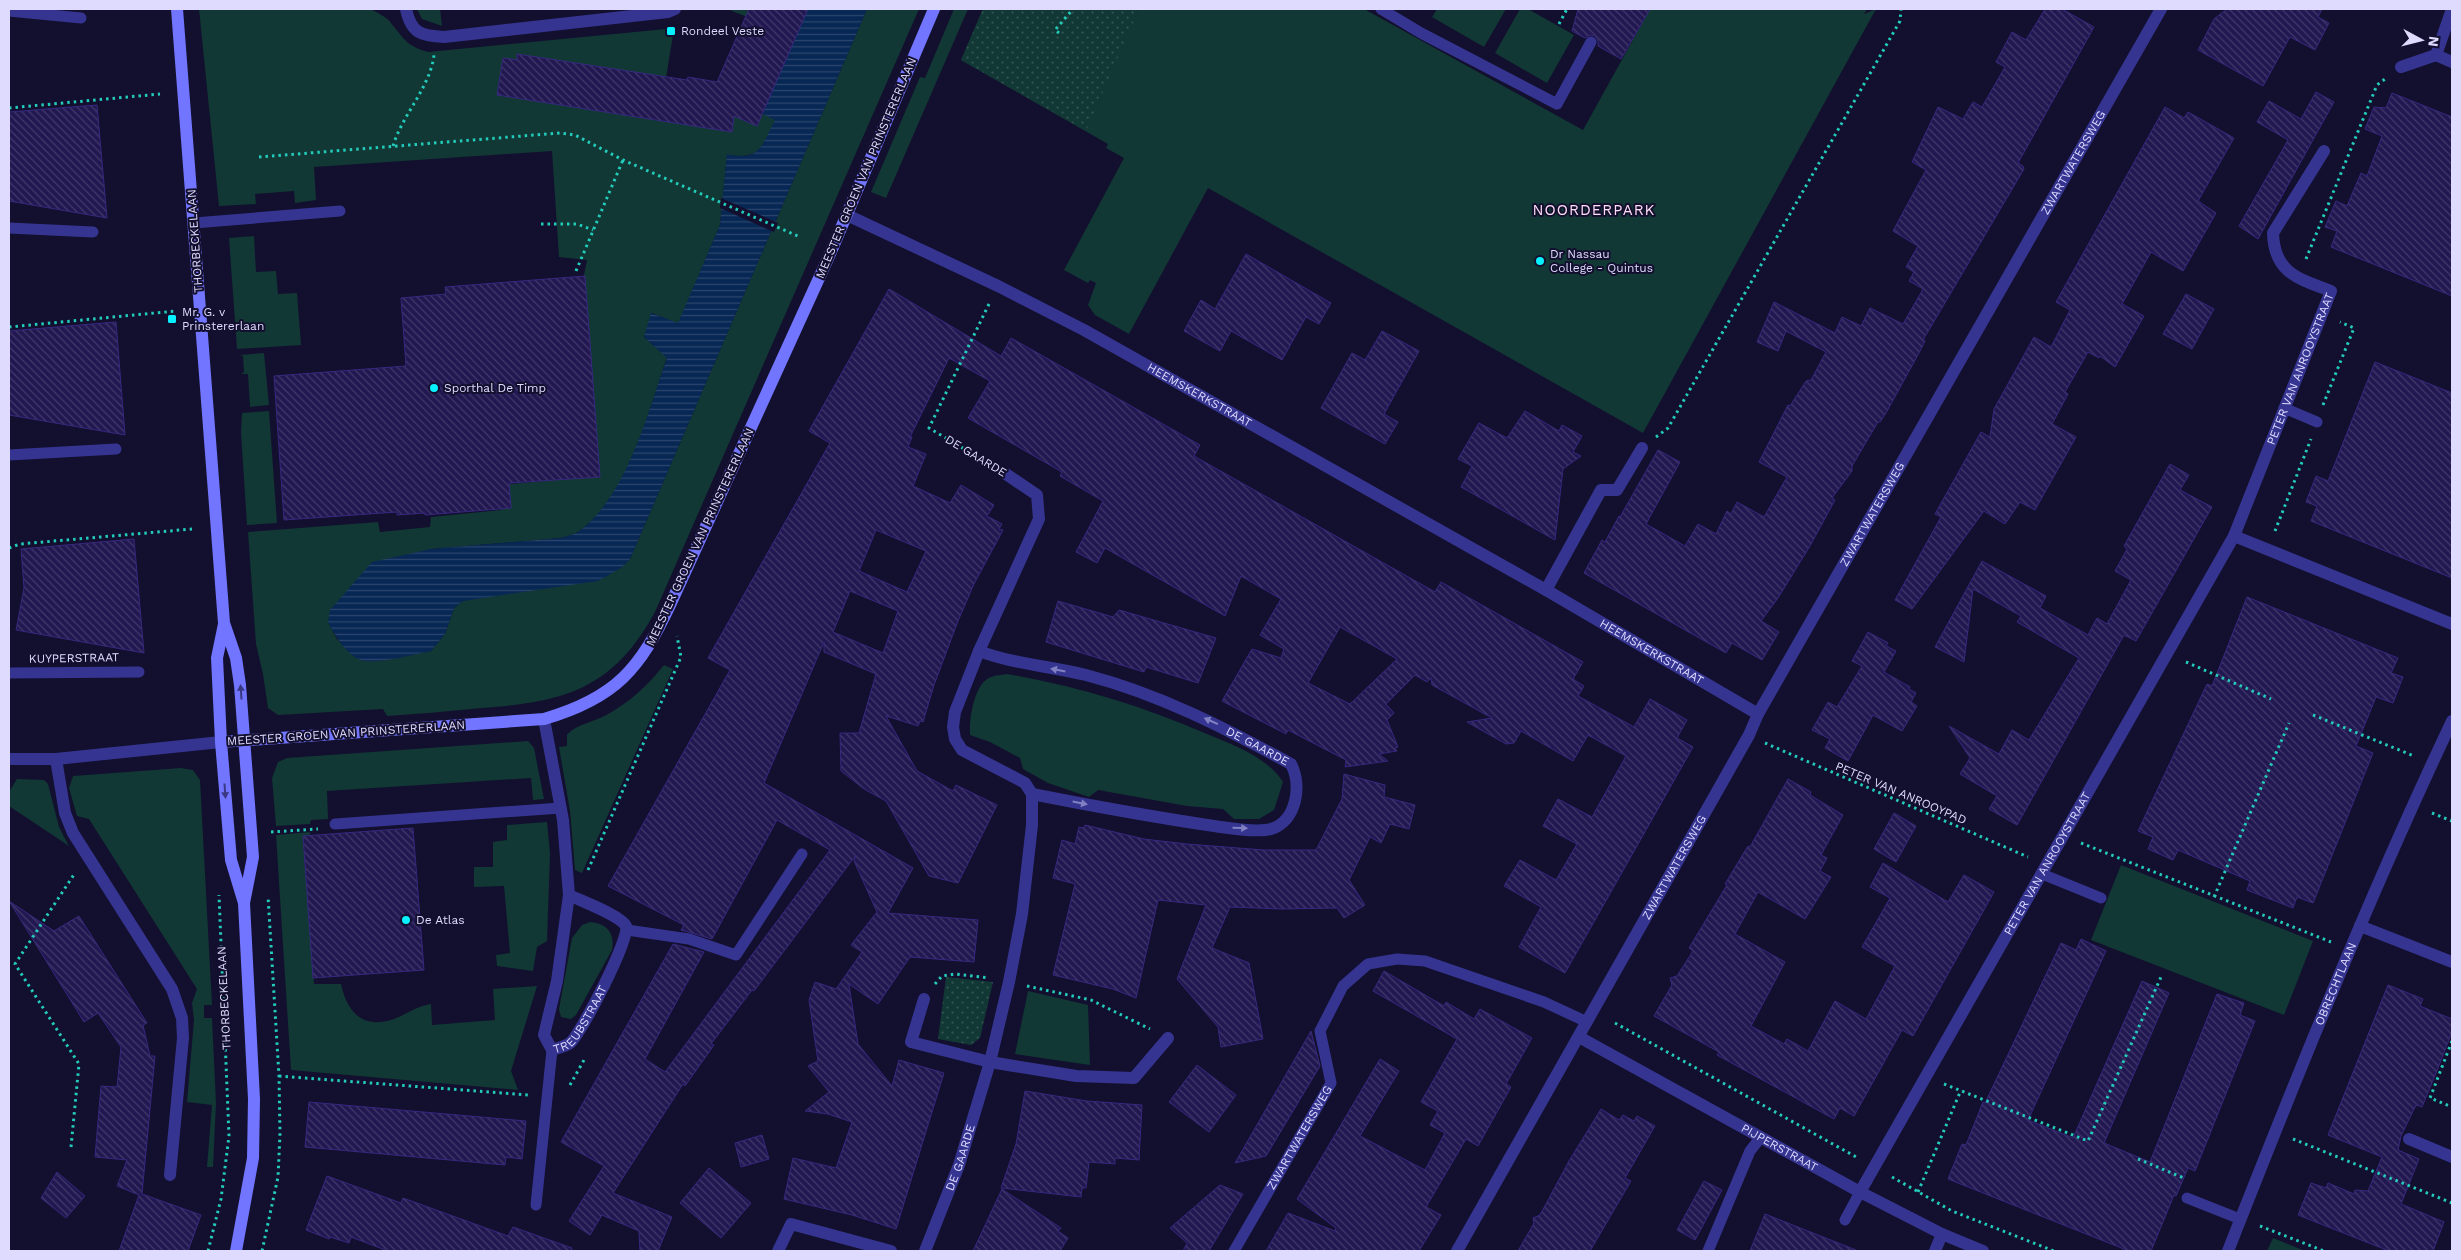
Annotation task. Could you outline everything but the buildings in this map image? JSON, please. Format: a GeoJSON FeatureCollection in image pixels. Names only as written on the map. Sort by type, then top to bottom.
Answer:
{"type":"FeatureCollection","features":[{"type":"Feature","properties":{"kind":"street","name":"THORBECKELAAN"},"geometry":{"type":"LineString","coordinates":[[177,9],[224,623],[236,658],[240,685],[253,857],[244,903],[254,1129],[252,1167],[236,1251]]}},
{"type":"Feature","properties":{"kind":"street"},"geometry":{"type":"LineString","coordinates":[[406,9],[409,22],[416,31],[425,36],[444,38],[659,13],[674,11],[675,9]]}},
{"type":"Feature","properties":{"kind":"street","name":"MEESTER GROEN VAN PRINSTERERLAAN"},"geometry":{"type":"LineString","coordinates":[[9,759],[56,759],[244,740],[544,719],[584,705],[618,683],[643,656],[671,603],[847,215],[934,9]]}},
{"type":"Feature","properties":{"kind":"street","name":"ZWARTWATERSWEG"},"geometry":{"type":"LineString","coordinates":[[1457,1251],[1749,735],[1758,714],[2160,9]]}},
{"type":"Feature","properties":{"kind":"street"},"geometry":{"type":"LineString","coordinates":[[2436,55],[2452,9]]}},
{"type":"Feature","properties":{"kind":"street"},"geometry":{"type":"LineString","coordinates":[[2401,67],[2436,55],[2452,62]]}},
{"type":"Feature","properties":{"kind":"street","name":"PETER VAN ANROOYSTRAAT"},"geometry":{"type":"LineString","coordinates":[[1860,1192],[2234,536],[2331,291],[2288,272],[2280,262],[2273,247],[2273,233],[2324,151]]}},
{"type":"Feature","properties":{"kind":"street","name":"HEEMSKERKSTRAAT"},"geometry":{"type":"LineString","coordinates":[[847,215],[998,286],[1084,330],[1546,590],[1758,714]]}},
{"type":"Feature","properties":{"kind":"street"},"geometry":{"type":"LineString","coordinates":[[1546,590],[1601,490],[1617,490],[1642,448]]}},
{"type":"Feature","properties":{"kind":"street","name":"DE GAARDE"},"geometry":{"type":"LineString","coordinates":[[925,1251],[960,1165],[990,1062],[1010,982],[1022,914],[1032,825],[1032,794],[1025,783],[962,750],[955,739],[953,727],[955,712],[979,651],[1039,519],[1037,495],[1006,474]]}},
{"type":"Feature","properties":{"kind":"street"},"geometry":{"type":"LineString","coordinates":[[2234,536],[2452,624]]}},
{"type":"Feature","properties":{"kind":"street","name":"THORBECKELAAN"},"geometry":{"type":"LineString","coordinates":[[224,623],[217,658],[221,742],[231,860],[244,903]]}},
{"type":"Feature","properties":{"kind":"street","name":"DE GAARDE"},"geometry":{"type":"LineString","coordinates":[[979,651],[996,657],[1087,675],[1171,703],[1221,726],[1291,764],[1296,773],[1297,790],[1293,806],[1285,821],[1270,829],[1235,828],[1162,819],[1032,794]]}},
{"type":"Feature","properties":{"kind":"street","name":"TREUBSTRAAT"},"geometry":{"type":"LineString","coordinates":[[544,719],[561,808],[569,895],[557,981],[544,1034],[552,1050],[569,1043],[582,1024],[622,950],[627,930]]}},
{"type":"Feature","properties":{"kind":"street","name":"OBRECHTLAAN"},"geometry":{"type":"LineString","coordinates":[[2228,1251],[2274,1132],[2360,926],[2452,721]]}},
{"type":"Feature","properties":{"kind":"street"},"geometry":{"type":"LineString","coordinates":[[56,759],[64,813],[73,834],[172,989],[182,1018],[183,1038],[170,1175]]}},
{"type":"Feature","properties":{"kind":"street"},"geometry":{"type":"LineString","coordinates":[[569,895],[616,918],[625,924],[627,930]]}},
{"type":"Feature","properties":{"kind":"street"},"geometry":{"type":"LineString","coordinates":[[2360,926],[2452,962]]}},
{"type":"Feature","properties":{"kind":"street"},"geometry":{"type":"LineString","coordinates":[[924,999],[911,1042],[990,1062],[1076,1076],[1134,1078],[1168,1038]]}},
{"type":"Feature","properties":{"kind":"street","name":"PIJPERSTRAAT"},"geometry":{"type":"LineString","coordinates":[[1578,1037],[1860,1192],[1942,1234],[1983,1251]]}},
{"type":"Feature","properties":{"kind":"street"},"geometry":{"type":"LineString","coordinates":[[2409,1139],[2452,1156]]}},
{"type":"Feature","properties":{"kind":"street"},"geometry":{"type":"LineString","coordinates":[[778,1251],[791,1224],[891,1251]]}},
{"type":"Feature","properties":{"kind":"street"},"geometry":{"type":"LineString","coordinates":[[1935,1251],[1942,1234]]}},
{"type":"Feature","properties":{"kind":"lane"},"geometry":{"type":"LineString","coordinates":[[1381,9],[1421,33],[1557,104],[1591,42]]}},
{"type":"Feature","properties":{"kind":"lane"},"geometry":{"type":"LineString","coordinates":[[9,11],[81,18]]}},
{"type":"Feature","properties":{"kind":"lane"},"geometry":{"type":"LineString","coordinates":[[194,223],[340,211]]}},
{"type":"Feature","properties":{"kind":"lane"},"geometry":{"type":"LineString","coordinates":[[9,228],[93,232]]}},
{"type":"Feature","properties":{"kind":"lane"},"geometry":{"type":"LineString","coordinates":[[2284,408],[2317,422]]}},
{"type":"Feature","properties":{"kind":"lane"},"geometry":{"type":"LineString","coordinates":[[9,454],[116,449]]}},
{"type":"Feature","properties":{"kind":"lane","name":"KUYPERSTRAAT"},"geometry":{"type":"LineString","coordinates":[[9,673],[139,672]]}},
{"type":"Feature","properties":{"kind":"lane"},"geometry":{"type":"LineString","coordinates":[[335,824],[561,808]]}},
{"type":"Feature","properties":{"kind":"lane"},"geometry":{"type":"LineString","coordinates":[[627,930],[689,939],[736,955],[802,854]]}},
{"type":"Feature","properties":{"kind":"lane"},"geometry":{"type":"LineString","coordinates":[[2044,870],[2101,898]]}},
{"type":"Feature","properties":{"kind":"lane","name":"ZWARTWATERSWEG"},"geometry":{"type":"LineString","coordinates":[[1234,1251],[1331,1083],[1320,1031],[1343,986],[1368,964],[1397,959],[1425,961],[1544,1002],[1587,1022]]}},
{"type":"Feature","properties":{"kind":"lane"},"geometry":{"type":"LineString","coordinates":[[536,1205],[552,1050]]}},
{"type":"Feature","properties":{"kind":"lane"},"geometry":{"type":"LineString","coordinates":[[1708,1251],[1750,1151],[1760,1137]]}},
{"type":"Feature","properties":{"kind":"lane"},"geometry":{"type":"LineString","coordinates":[[1845,1220],[1860,1192]]}},
{"type":"Feature","properties":{"kind":"lane"},"geometry":{"type":"LineString","coordinates":[[2188,1198],[2240,1219]]}},
{"type":"Feature","properties":{"kind":"path"},"geometry":{"type":"LineString","coordinates":[[1059,33],[1055,30],[1074,9]]}},
{"type":"Feature","properties":{"kind":"path"},"geometry":{"type":"LineString","coordinates":[[1559,24],[1568,9]]}},
{"type":"Feature","properties":{"kind":"path"},"geometry":{"type":"LineString","coordinates":[[1642,448],[1668,428],[1900,21],[1901,9]]}},
{"type":"Feature","properties":{"kind":"path"},"geometry":{"type":"LineString","coordinates":[[394,146],[398,132],[422,87],[434,58],[434,37]]}},
{"type":"Feature","properties":{"kind":"path"},"geometry":{"type":"LineString","coordinates":[[2298,278],[2377,85],[2401,67]]}},
{"type":"Feature","properties":{"kind":"path"},"geometry":{"type":"LineString","coordinates":[[9,108],[160,94]]}},
{"type":"Feature","properties":{"kind":"path"},"geometry":{"type":"LineString","coordinates":[[259,157],[560,134],[575,135],[623,160],[800,238]]}},
{"type":"Feature","properties":{"kind":"path"},"geometry":{"type":"LineString","coordinates":[[576,271],[623,160]]}},
{"type":"Feature","properties":{"kind":"path"},"geometry":{"type":"LineString","coordinates":[[541,224],[577,224],[594,230]]}},
{"type":"Feature","properties":{"kind":"path","name":"DE GAARDE"},"geometry":{"type":"LineString","coordinates":[[998,286],[929,428],[1006,474]]}},
{"type":"Feature","properties":{"kind":"path"},"geometry":{"type":"LineString","coordinates":[[9,327],[176,311]]}},
{"type":"Feature","properties":{"kind":"path"},"geometry":{"type":"LineString","coordinates":[[9,548],[20,544],[192,529]]}},
{"type":"Feature","properties":{"kind":"path"},"geometry":{"type":"LineString","coordinates":[[569,895],[586,875],[681,657],[671,603]]}},
{"type":"Feature","properties":{"kind":"path"},"geometry":{"type":"LineString","coordinates":[[2167,654],[2271,699]]}},
{"type":"Feature","properties":{"kind":"path"},"geometry":{"type":"LineString","coordinates":[[2313,715],[2432,763]]}},
{"type":"Feature","properties":{"kind":"path"},"geometry":{"type":"LineString","coordinates":[[2214,897],[2289,723]]}},
{"type":"Feature","properties":{"kind":"path","name":"PETER VAN ANROOYPAD"},"geometry":{"type":"LineString","coordinates":[[1749,735],[2044,870]]}},
{"type":"Feature","properties":{"kind":"path"},"geometry":{"type":"LineString","coordinates":[[271,832],[326,828],[335,824]]}},
{"type":"Feature","properties":{"kind":"path"},"geometry":{"type":"LineString","coordinates":[[2064,836],[2214,897],[2351,949]]}},
{"type":"Feature","properties":{"kind":"path"},"geometry":{"type":"LineString","coordinates":[[71,1147],[79,1064],[15,964],[80,865],[89,858]]}},
{"type":"Feature","properties":{"kind":"path","name":"THORBECKELAAN"},"geometry":{"type":"LineString","coordinates":[[208,1251],[222,1199],[229,1136],[218,888]]}},
{"type":"Feature","properties":{"kind":"path"},"geometry":{"type":"LineString","coordinates":[[924,999],[942,976],[955,974],[1010,982],[1091,1000],[1168,1038]]}},
{"type":"Feature","properties":{"kind":"path"},"geometry":{"type":"LineString","coordinates":[[1926,1078],[1961,1090],[2088,1141],[2161,977]]}},
{"type":"Feature","properties":{"kind":"path"},"geometry":{"type":"LineString","coordinates":[[1615,1023],[1952,1211],[2054,1251]]}},
{"type":"Feature","properties":{"kind":"path"},"geometry":{"type":"LineString","coordinates":[[2452,1041],[2430,1098],[2452,1106]]}},
{"type":"Feature","properties":{"kind":"path"},"geometry":{"type":"LineString","coordinates":[[279,1076],[548,1097],[566,1092],[585,1058]]}},
{"type":"Feature","properties":{"kind":"path"},"geometry":{"type":"LineString","coordinates":[[1918,1192],[1961,1090]]}},
{"type":"Feature","properties":{"kind":"path"},"geometry":{"type":"LineString","coordinates":[[2274,1132],[2452,1202]]}},
{"type":"Feature","properties":{"kind":"path"},"geometry":{"type":"LineString","coordinates":[[2138,1159],[2189,1180]]}},
{"type":"Feature","properties":{"kind":"path"},"geometry":{"type":"LineString","coordinates":[[2240,1219],[2324,1251]]}},
{"type":"Feature","properties":{"kind":"green space"},"geometry":{"type":"Polygon","coordinates":[[[199,9],[371,9],[387,19],[410,44],[428,52],[666,29],[673,35],[665,84],[719,91],[750,18],[727,9],[804,9],[759,111],[776,120],[767,138],[759,150],[754,153],[739,156],[727,155],[720,225],[678,324],[652,313],[644,337],[667,357],[635,450],[612,495],[598,514],[575,534],[561,538],[431,549],[328,622],[337,639],[351,653],[384,660],[431,651],[445,634],[454,608],[463,601],[630,559],[867,9],[919,9],[655,612],[639,638],[622,659],[604,675],[584,687],[538,701],[512,705],[387,716],[383,709],[278,715],[268,708],[256,644],[248,532],[378,522],[380,532],[430,527],[431,517],[501,510],[500,485],[600,476],[584,275],[587,260],[559,257],[552,151],[314,167],[316,200],[295,203],[294,191],[255,194],[256,204],[219,206],[199,9]]]}},
{"type":"Feature","properties":{"kind":"green space"},"geometry":{"type":"Polygon","coordinates":[[[417,9],[440,9],[442,26],[422,19],[417,9]]]}},
{"type":"Feature","properties":{"kind":"green space"},"geometry":{"type":"Polygon","coordinates":[[[954,9],[968,9],[886,198],[871,192],[920,77],[925,78],[954,9]]]}},
{"type":"Feature","properties":{"kind":"green space","name":"Dr Nassau College - Quintus"},"geometry":{"type":"Polygon","coordinates":[[[983,9],[1130,28],[1139,9],[1364,9],[1583,130],[1650,9],[1867,9],[1864,14],[1876,9],[1643,433],[1208,188],[1129,334],[1095,315],[1088,305],[1096,283],[1090,280],[1088,283],[1064,270],[1124,158],[1106,148],[1108,144],[961,60],[983,9]]]}},
{"type":"Feature","properties":{"kind":"green space"},"geometry":{"type":"Polygon","coordinates":[[[983,9],[1139,9],[1086,131],[961,60],[983,9]]]}},
{"type":"Feature","properties":{"kind":"green space"},"geometry":{"type":"Polygon","coordinates":[[[1437,9],[1506,9],[1484,47],[1432,17],[1437,9]]]}},
{"type":"Feature","properties":{"kind":"green space"},"geometry":{"type":"Polygon","coordinates":[[[1520,9],[1528,9],[1574,35],[1547,83],[1495,53],[1520,9]]]}},
{"type":"Feature","properties":{"kind":"green space"},"geometry":{"type":"Polygon","coordinates":[[[254,236],[256,272],[276,271],[278,294],[297,293],[301,345],[237,349],[229,238],[254,236]]]}},
{"type":"Feature","properties":{"kind":"green space"},"geometry":{"type":"Polygon","coordinates":[[[264,353],[269,405],[250,407],[248,374],[241,374],[244,372],[243,356],[239,355],[264,353]]]}},
{"type":"Feature","properties":{"kind":"green space"},"geometry":{"type":"Polygon","coordinates":[[[269,411],[277,523],[247,525],[241,433],[242,413],[269,411]]]}},
{"type":"Feature","properties":{"kind":"green space"},"geometry":{"type":"Polygon","coordinates":[[[664,665],[673,669],[582,873],[575,870],[570,811],[559,747],[567,746],[567,735],[575,728],[603,717],[631,698],[664,665]]]}},
{"type":"Feature","properties":{"kind":"green space"},"geometry":{"type":"Polygon","coordinates":[[[1007,674],[1059,684],[1109,698],[1158,714],[1239,747],[1268,766],[1283,782],[1274,810],[1259,819],[1234,819],[1223,809],[1187,806],[1098,790],[1089,797],[1048,783],[1023,769],[1020,758],[990,742],[970,735],[970,720],[980,686],[991,677],[1007,674]]]}},
{"type":"Feature","properties":{"kind":"green space"},"geometry":{"type":"Polygon","coordinates":[[[528,741],[534,748],[544,799],[533,800],[531,778],[327,791],[328,819],[311,820],[310,824],[276,826],[272,778],[278,762],[287,758],[528,741]]]}},
{"type":"Feature","properties":{"kind":"green space"},"geometry":{"type":"Polygon","coordinates":[[[181,768],[193,770],[200,780],[212,1005],[204,1005],[204,1018],[212,1018],[216,1103],[213,1167],[207,1167],[212,1105],[187,1102],[194,1020],[192,1003],[197,989],[89,819],[77,816],[69,788],[73,776],[181,768]]]}},
{"type":"Feature","properties":{"kind":"green space"},"geometry":{"type":"Polygon","coordinates":[[[17,779],[44,780],[48,784],[59,827],[69,846],[9,806],[9,792],[17,779]]]}},
{"type":"Feature","properties":{"kind":"green space"},"geometry":{"type":"Polygon","coordinates":[[[547,822],[550,853],[547,941],[537,947],[533,971],[497,966],[496,955],[510,953],[504,886],[474,887],[474,867],[493,867],[493,842],[507,840],[507,825],[547,822]]]}},
{"type":"Feature","properties":{"kind":"green space"},"geometry":{"type":"Polygon","coordinates":[[[310,832],[310,835],[305,836],[303,840],[314,984],[341,984],[347,1003],[352,1010],[365,1020],[373,1022],[394,1019],[417,1008],[431,1004],[432,1025],[495,1020],[493,989],[537,986],[511,1071],[518,1090],[291,1070],[276,835],[310,832]]]}},
{"type":"Feature","properties":{"kind":"green space"},"geometry":{"type":"Polygon","coordinates":[[[2121,865],[2313,941],[2284,1015],[2091,940],[2121,865]]]}},
{"type":"Feature","properties":{"kind":"green space"},"geometry":{"type":"Polygon","coordinates":[[[590,922],[601,924],[608,930],[613,944],[612,950],[576,1015],[571,1019],[561,1017],[559,1009],[572,938],[582,925],[590,922]]]}},
{"type":"Feature","properties":{"kind":"green space"},"geometry":{"type":"Polygon","coordinates":[[[946,977],[993,982],[980,1038],[971,1045],[938,1039],[946,977]]]}},
{"type":"Feature","properties":{"kind":"green space"},"geometry":{"type":"Polygon","coordinates":[[[1028,991],[1088,1005],[1090,1065],[1015,1054],[1028,991]]]}},
{"type":"Feature","properties":{"kind":"green space"},"geometry":{"type":"Polygon","coordinates":[[[2273,1238],[2305,1251],[2267,1251],[2273,1238]]]}},
{"type":"Feature","properties":{"kind":"water"},"geometry":{"type":"Polygon","coordinates":[[[804,9],[867,9],[630,559],[621,568],[598,581],[463,601],[454,608],[445,634],[431,651],[375,661],[361,660],[351,654],[334,633],[328,622],[330,610],[372,562],[431,549],[561,538],[575,534],[582,529],[598,513],[612,494],[635,450],[667,358],[644,337],[651,313],[678,323],[720,225],[727,154],[747,156],[758,149],[767,137],[775,120],[759,112],[804,9]]]}},
{"type":"Feature","properties":{"kind":"pier"},"geometry":{"type":"Polygon","coordinates":[[[721,198],[778,223],[774,232],[720,208],[721,198]]]}},
{"type":"Feature","properties":{"kind":"place","name":"Rondeel Veste"},"geometry":{"type":"Point","coordinates":[671,31]}},
{"type":"Feature","properties":{"kind":"place","name":"Dr Nassau College - Quintus"},"geometry":{"type":"Point","coordinates":[1540,261]}},
{"type":"Feature","properties":{"kind":"place","name":"Mr. G. v Prinstererlaan"},"geometry":{"type":"Point","coordinates":[172,319]}},
{"type":"Feature","properties":{"kind":"place","name":"Sporthal De Timp"},"geometry":{"type":"Point","coordinates":[434,388]}},
{"type":"Feature","properties":{"kind":"place","name":"De Atlas"},"geometry":{"type":"Point","coordinates":[406,920]}},
{"type":"Feature","properties":{"kind":"district","name":"NOORDERPARK"},"geometry":{"type":"Point","coordinates":[1594,210]}}]}
